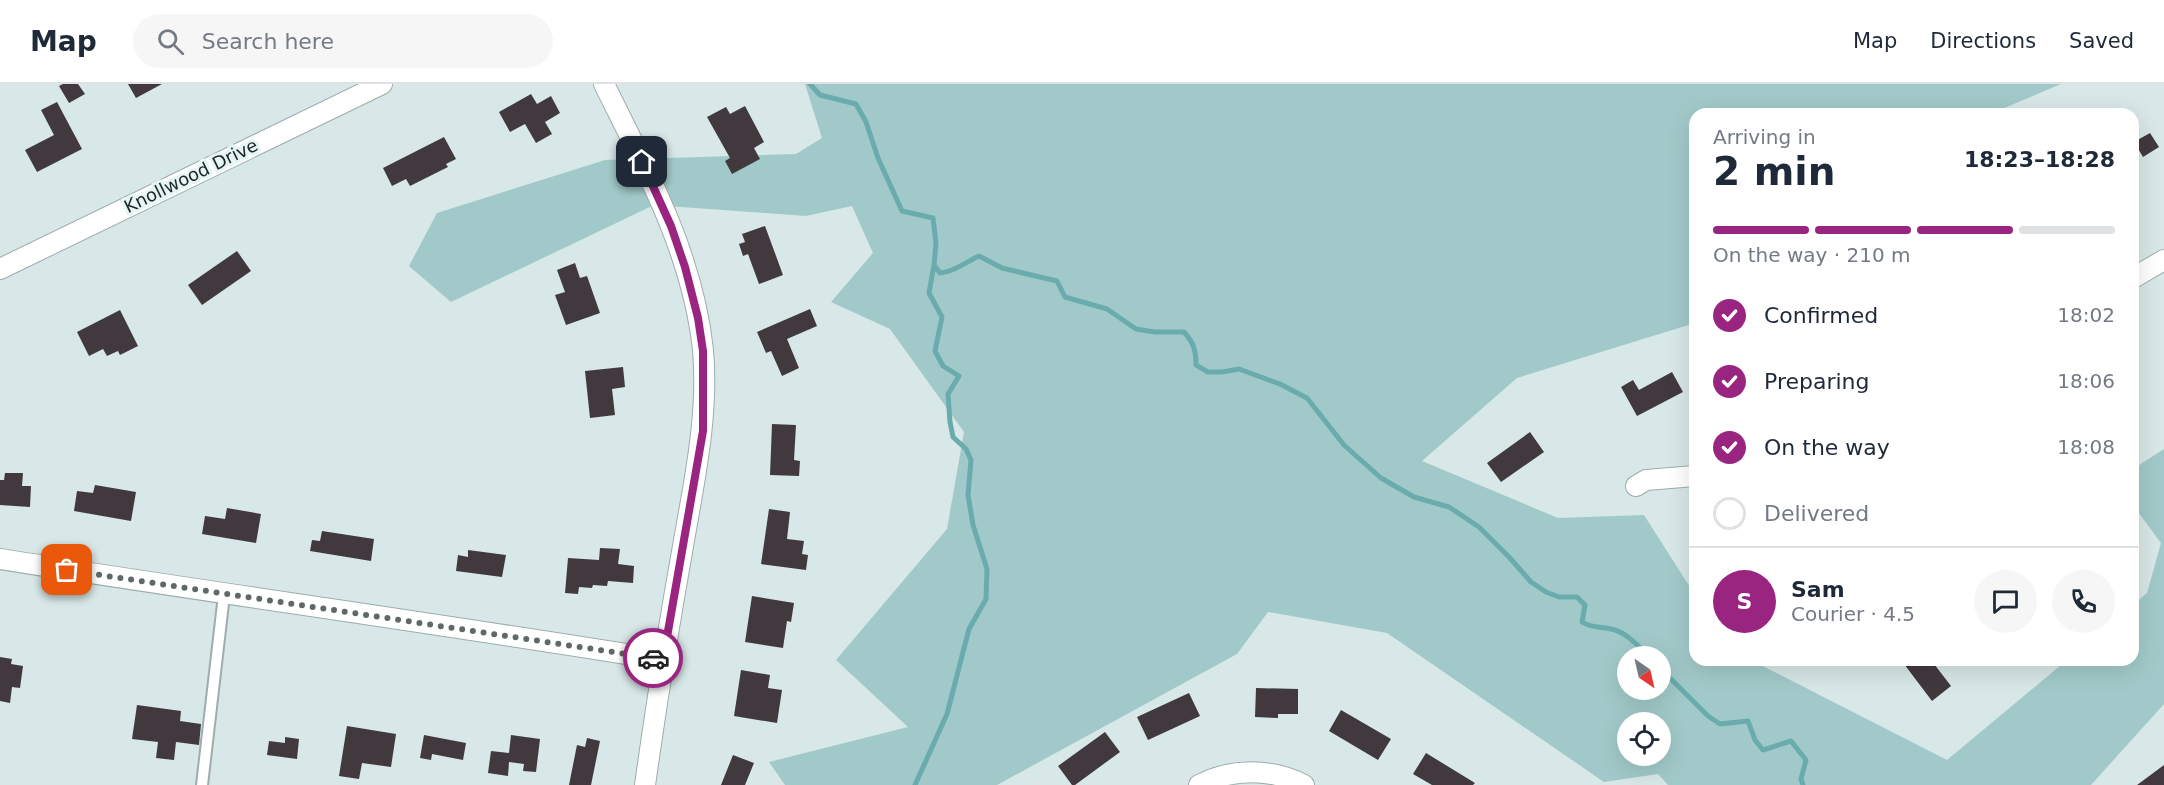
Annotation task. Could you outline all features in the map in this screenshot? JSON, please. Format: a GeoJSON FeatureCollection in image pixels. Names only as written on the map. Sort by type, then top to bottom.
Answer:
{"type":"FeatureCollection","features":[{"type":"Feature","properties":{"kind":"street","name":"Knollwood Drive"},"geometry":{"type":"LineString","coordinates":[[0,269],[382,84]]}},
{"type":"Feature","properties":{"kind":"street"},"geometry":{"type":"LineString","coordinates":[[604,84],[671,226],[685,267],[698,318],[703,351],[703,431],[663,660],[645,785]]}},
{"type":"Feature","properties":{"kind":"street"},"geometry":{"type":"LineString","coordinates":[[2139,275],[2164,260]]}},
{"type":"Feature","properties":{"kind":"street"},"geometry":{"type":"LineString","coordinates":[[1636,486],[1646,480],[1689,476]]}},
{"type":"Feature","properties":{"kind":"street"},"geometry":{"type":"LineString","coordinates":[[0,560],[224,595],[510,635],[663,660]]}},
{"type":"Feature","properties":{"kind":"street"},"geometry":{"type":"LineString","coordinates":[[1199,785],[1230,773],[1249,771],[1294,780],[1304,785]]}},
{"type":"Feature","properties":{"kind":"lane"},"geometry":{"type":"LineString","coordinates":[[202,785],[224,595]]}},
{"type":"Feature","properties":{"kind":"shaded area"},"geometry":{"type":"Polygon","coordinates":[[[805,84],[2061,84],[2004,108],[1689,108],[1689,325],[1517,378],[1422,461],[1558,518],[1644,515],[1689,586],[1689,666],[1763,666],[1947,760],[2060,666],[2139,666],[2139,600],[2147,593],[2161,543],[2139,513],[2139,465],[2164,449],[2164,704],[2091,785],[1668,785],[1658,774],[1604,782],[1387,633],[1268,612],[1237,654],[997,785],[785,785],[769,762],[908,727],[836,660],[947,529],[964,432],[890,329],[831,302],[873,253],[852,206],[806,216],[654,205],[451,302],[409,266],[437,213],[605,160],[796,154],[822,138],[805,84]]]}},
{"type":"Feature","properties":{"kind":"building"},"geometry":{"type":"Polygon","coordinates":[[[78,84],[85,94],[69,103],[59,86],[78,84]]]}},
{"type":"Feature","properties":{"kind":"building"},"geometry":{"type":"Polygon","coordinates":[[[128,84],[162,84],[136,98],[128,84]]]}},
{"type":"Feature","properties":{"kind":"building"},"geometry":{"type":"Polygon","coordinates":[[[531,94],[537,104],[551,96],[560,113],[545,122],[552,134],[536,143],[525,124],[510,132],[499,112],[531,94]]]}},
{"type":"Feature","properties":{"kind":"building"},"geometry":{"type":"Polygon","coordinates":[[[57,102],[82,149],[37,172],[25,150],[54,135],[41,110],[57,102]]]}},
{"type":"Feature","properties":{"kind":"building"},"geometry":{"type":"Polygon","coordinates":[[[745,106],[764,142],[754,148],[760,159],[732,174],[725,161],[730,158],[707,117],[726,107],[730,114],[745,106]]]}},
{"type":"Feature","properties":{"kind":"building"},"geometry":{"type":"Polygon","coordinates":[[[2150,133],[2159,147],[2143,157],[2139,150],[2139,139],[2150,133]]]}},
{"type":"Feature","properties":{"kind":"building"},"geometry":{"type":"Polygon","coordinates":[[[444,137],[456,159],[446,164],[448,167],[410,186],[406,179],[392,186],[383,168],[444,137]]]}},
{"type":"Feature","properties":{"kind":"building"},"geometry":{"type":"Polygon","coordinates":[[[765,226],[783,275],[759,284],[748,254],[743,256],[739,244],[745,242],[742,234],[765,226]]]}},
{"type":"Feature","properties":{"kind":"building"},"geometry":{"type":"Polygon","coordinates":[[[237,251],[251,271],[202,305],[188,285],[237,251]]]}},
{"type":"Feature","properties":{"kind":"building"},"geometry":{"type":"Polygon","coordinates":[[[575,263],[580,278],[587,276],[600,313],[566,325],[555,295],[565,292],[557,270],[575,263]]]}},
{"type":"Feature","properties":{"kind":"building"},"geometry":{"type":"Polygon","coordinates":[[[810,309],[817,326],[787,339],[799,368],[782,376],[771,351],[766,353],[757,332],[810,309]]]}},
{"type":"Feature","properties":{"kind":"building"},"geometry":{"type":"Polygon","coordinates":[[[120,310],[138,346],[120,355],[118,351],[107,356],[103,349],[89,356],[77,332],[120,310]]]}},
{"type":"Feature","properties":{"kind":"building"},"geometry":{"type":"Polygon","coordinates":[[[623,367],[625,387],[612,389],[615,415],[590,418],[585,371],[623,367]]]}},
{"type":"Feature","properties":{"kind":"building"},"geometry":{"type":"Polygon","coordinates":[[[1672,372],[1683,392],[1637,416],[1621,387],[1633,380],[1639,390],[1672,372]]]}},
{"type":"Feature","properties":{"kind":"building"},"geometry":{"type":"Polygon","coordinates":[[[772,424],[796,425],[794,460],[800,461],[799,476],[770,475],[772,424]]]}},
{"type":"Feature","properties":{"kind":"building"},"geometry":{"type":"Polygon","coordinates":[[[1530,432],[1544,452],[1501,482],[1487,463],[1530,432]]]}},
{"type":"Feature","properties":{"kind":"building"},"geometry":{"type":"Polygon","coordinates":[[[5,473],[23,473],[22,486],[31,486],[30,507],[0,505],[0,480],[4,480],[5,473]]]}},
{"type":"Feature","properties":{"kind":"building"},"geometry":{"type":"Polygon","coordinates":[[[95,485],[136,492],[131,521],[74,511],[77,491],[93,493],[95,485]]]}},
{"type":"Feature","properties":{"kind":"building"},"geometry":{"type":"Polygon","coordinates":[[[227,508],[261,514],[256,543],[202,534],[205,516],[225,519],[227,508]]]}},
{"type":"Feature","properties":{"kind":"building"},"geometry":{"type":"Polygon","coordinates":[[[769,509],[790,512],[787,539],[804,541],[802,554],[808,555],[806,570],[761,564],[769,509]]]}},
{"type":"Feature","properties":{"kind":"building"},"geometry":{"type":"Polygon","coordinates":[[[322,531],[374,539],[371,561],[310,551],[312,540],[320,541],[322,531]]]}},
{"type":"Feature","properties":{"kind":"building"},"geometry":{"type":"Polygon","coordinates":[[[600,548],[620,549],[618,564],[634,566],[633,583],[608,581],[607,586],[579,587],[578,594],[565,593],[568,558],[599,560],[600,548]]]}},
{"type":"Feature","properties":{"kind":"building"},"geometry":{"type":"Polygon","coordinates":[[[468,550],[506,555],[502,577],[456,571],[458,555],[468,557],[468,550]]]}},
{"type":"Feature","properties":{"kind":"building"},"geometry":{"type":"Polygon","coordinates":[[[752,596],[794,603],[791,622],[787,621],[783,648],[745,642],[752,596]]]}},
{"type":"Feature","properties":{"kind":"building"},"geometry":{"type":"Polygon","coordinates":[[[0,657],[12,659],[11,664],[23,666],[20,688],[12,687],[10,703],[0,701],[0,657]]]}},
{"type":"Feature","properties":{"kind":"building"},"geometry":{"type":"Polygon","coordinates":[[[1906,666],[1936,666],[1951,686],[1932,701],[1906,666]]]}},
{"type":"Feature","properties":{"kind":"building"},"geometry":{"type":"Polygon","coordinates":[[[741,670],[770,675],[768,688],[782,690],[777,723],[734,716],[741,670]]]}},
{"type":"Feature","properties":{"kind":"building"},"geometry":{"type":"Polygon","coordinates":[[[1256,688],[1298,689],[1298,714],[1278,714],[1278,718],[1255,717],[1256,688]]]}},
{"type":"Feature","properties":{"kind":"building"},"geometry":{"type":"Polygon","coordinates":[[[1189,693],[1200,716],[1148,740],[1137,717],[1189,693]]]}},
{"type":"Feature","properties":{"kind":"building"},"geometry":{"type":"Polygon","coordinates":[[[137,705],[181,711],[180,721],[201,724],[199,745],[176,742],[174,760],[156,758],[158,742],[132,739],[137,705]]]}},
{"type":"Feature","properties":{"kind":"building"},"geometry":{"type":"Polygon","coordinates":[[[1341,710],[1391,739],[1378,760],[1329,731],[1341,710]]]}},
{"type":"Feature","properties":{"kind":"building"},"geometry":{"type":"Polygon","coordinates":[[[347,726],[396,734],[391,767],[362,763],[359,779],[339,776],[347,726]]]}},
{"type":"Feature","properties":{"kind":"building"},"geometry":{"type":"Polygon","coordinates":[[[1105,732],[1120,752],[1072,785],[1058,766],[1105,732]]]}},
{"type":"Feature","properties":{"kind":"building"},"geometry":{"type":"Polygon","coordinates":[[[424,735],[466,743],[463,760],[432,754],[431,760],[420,758],[424,735]]]}},
{"type":"Feature","properties":{"kind":"building"},"geometry":{"type":"Polygon","coordinates":[[[511,735],[540,739],[536,772],[523,771],[524,764],[509,762],[508,776],[488,773],[491,751],[509,753],[511,735]]]}},
{"type":"Feature","properties":{"kind":"building"},"geometry":{"type":"Polygon","coordinates":[[[285,737],[299,739],[297,759],[267,755],[269,741],[285,743],[285,737]]]}},
{"type":"Feature","properties":{"kind":"building"},"geometry":{"type":"Polygon","coordinates":[[[587,738],[600,741],[591,785],[569,785],[577,745],[585,747],[587,738]]]}},
{"type":"Feature","properties":{"kind":"building"},"geometry":{"type":"Polygon","coordinates":[[[1426,753],[1475,783],[1473,785],[1432,785],[1413,774],[1426,753]]]}},
{"type":"Feature","properties":{"kind":"building"},"geometry":{"type":"Polygon","coordinates":[[[733,755],[754,763],[745,785],[721,785],[733,755]]]}},
{"type":"Feature","properties":{"kind":"building"},"geometry":{"type":"Polygon","coordinates":[[[2164,765],[2164,785],[2137,785],[2164,765]]]}},
{"type":"Feature","properties":{"kind":"waterway"},"geometry":{"type":"LineString","coordinates":[[810,84],[820,95],[856,104],[866,122],[878,158],[902,211],[933,218],[936,243],[934,265],[940,273],[955,269],[979,256],[1002,268],[1057,281],[1065,297],[1107,309],[1136,329],[1155,332],[1184,332],[1194,347],[1196,365],[1208,372],[1239,369],[1280,384],[1307,398],[1344,445],[1381,478],[1414,497],[1449,507],[1479,527],[1531,582],[1559,597],[1577,597],[1585,605],[1582,622],[1590,626],[1620,632],[1638,646]]}},
{"type":"Feature","properties":{"kind":"waterway"},"geometry":{"type":"LineString","coordinates":[[915,785],[947,714],[969,629],[986,599],[987,569],[973,525],[968,495],[971,460],[966,449],[953,437],[950,422],[948,394],[959,376],[943,366],[935,351],[942,317],[929,293],[934,265]]}},
{"type":"Feature","properties":{"kind":"waterway"},"geometry":{"type":"LineString","coordinates":[[1671,679],[1708,716],[1720,724],[1748,721],[1755,740],[1763,750],[1791,741],[1806,760],[1801,779],[1803,785]]}},
{"type":"Feature","properties":{"kind":"way so far"},"geometry":{"type":"LineString","coordinates":[[67,570],[653,658]]}},
{"type":"Feature","properties":{"kind":"route"},"geometry":{"type":"LineString","coordinates":[[642,162],[671,226],[685,267],[698,318],[703,351],[703,431],[663,660],[653,658]]}}]}
